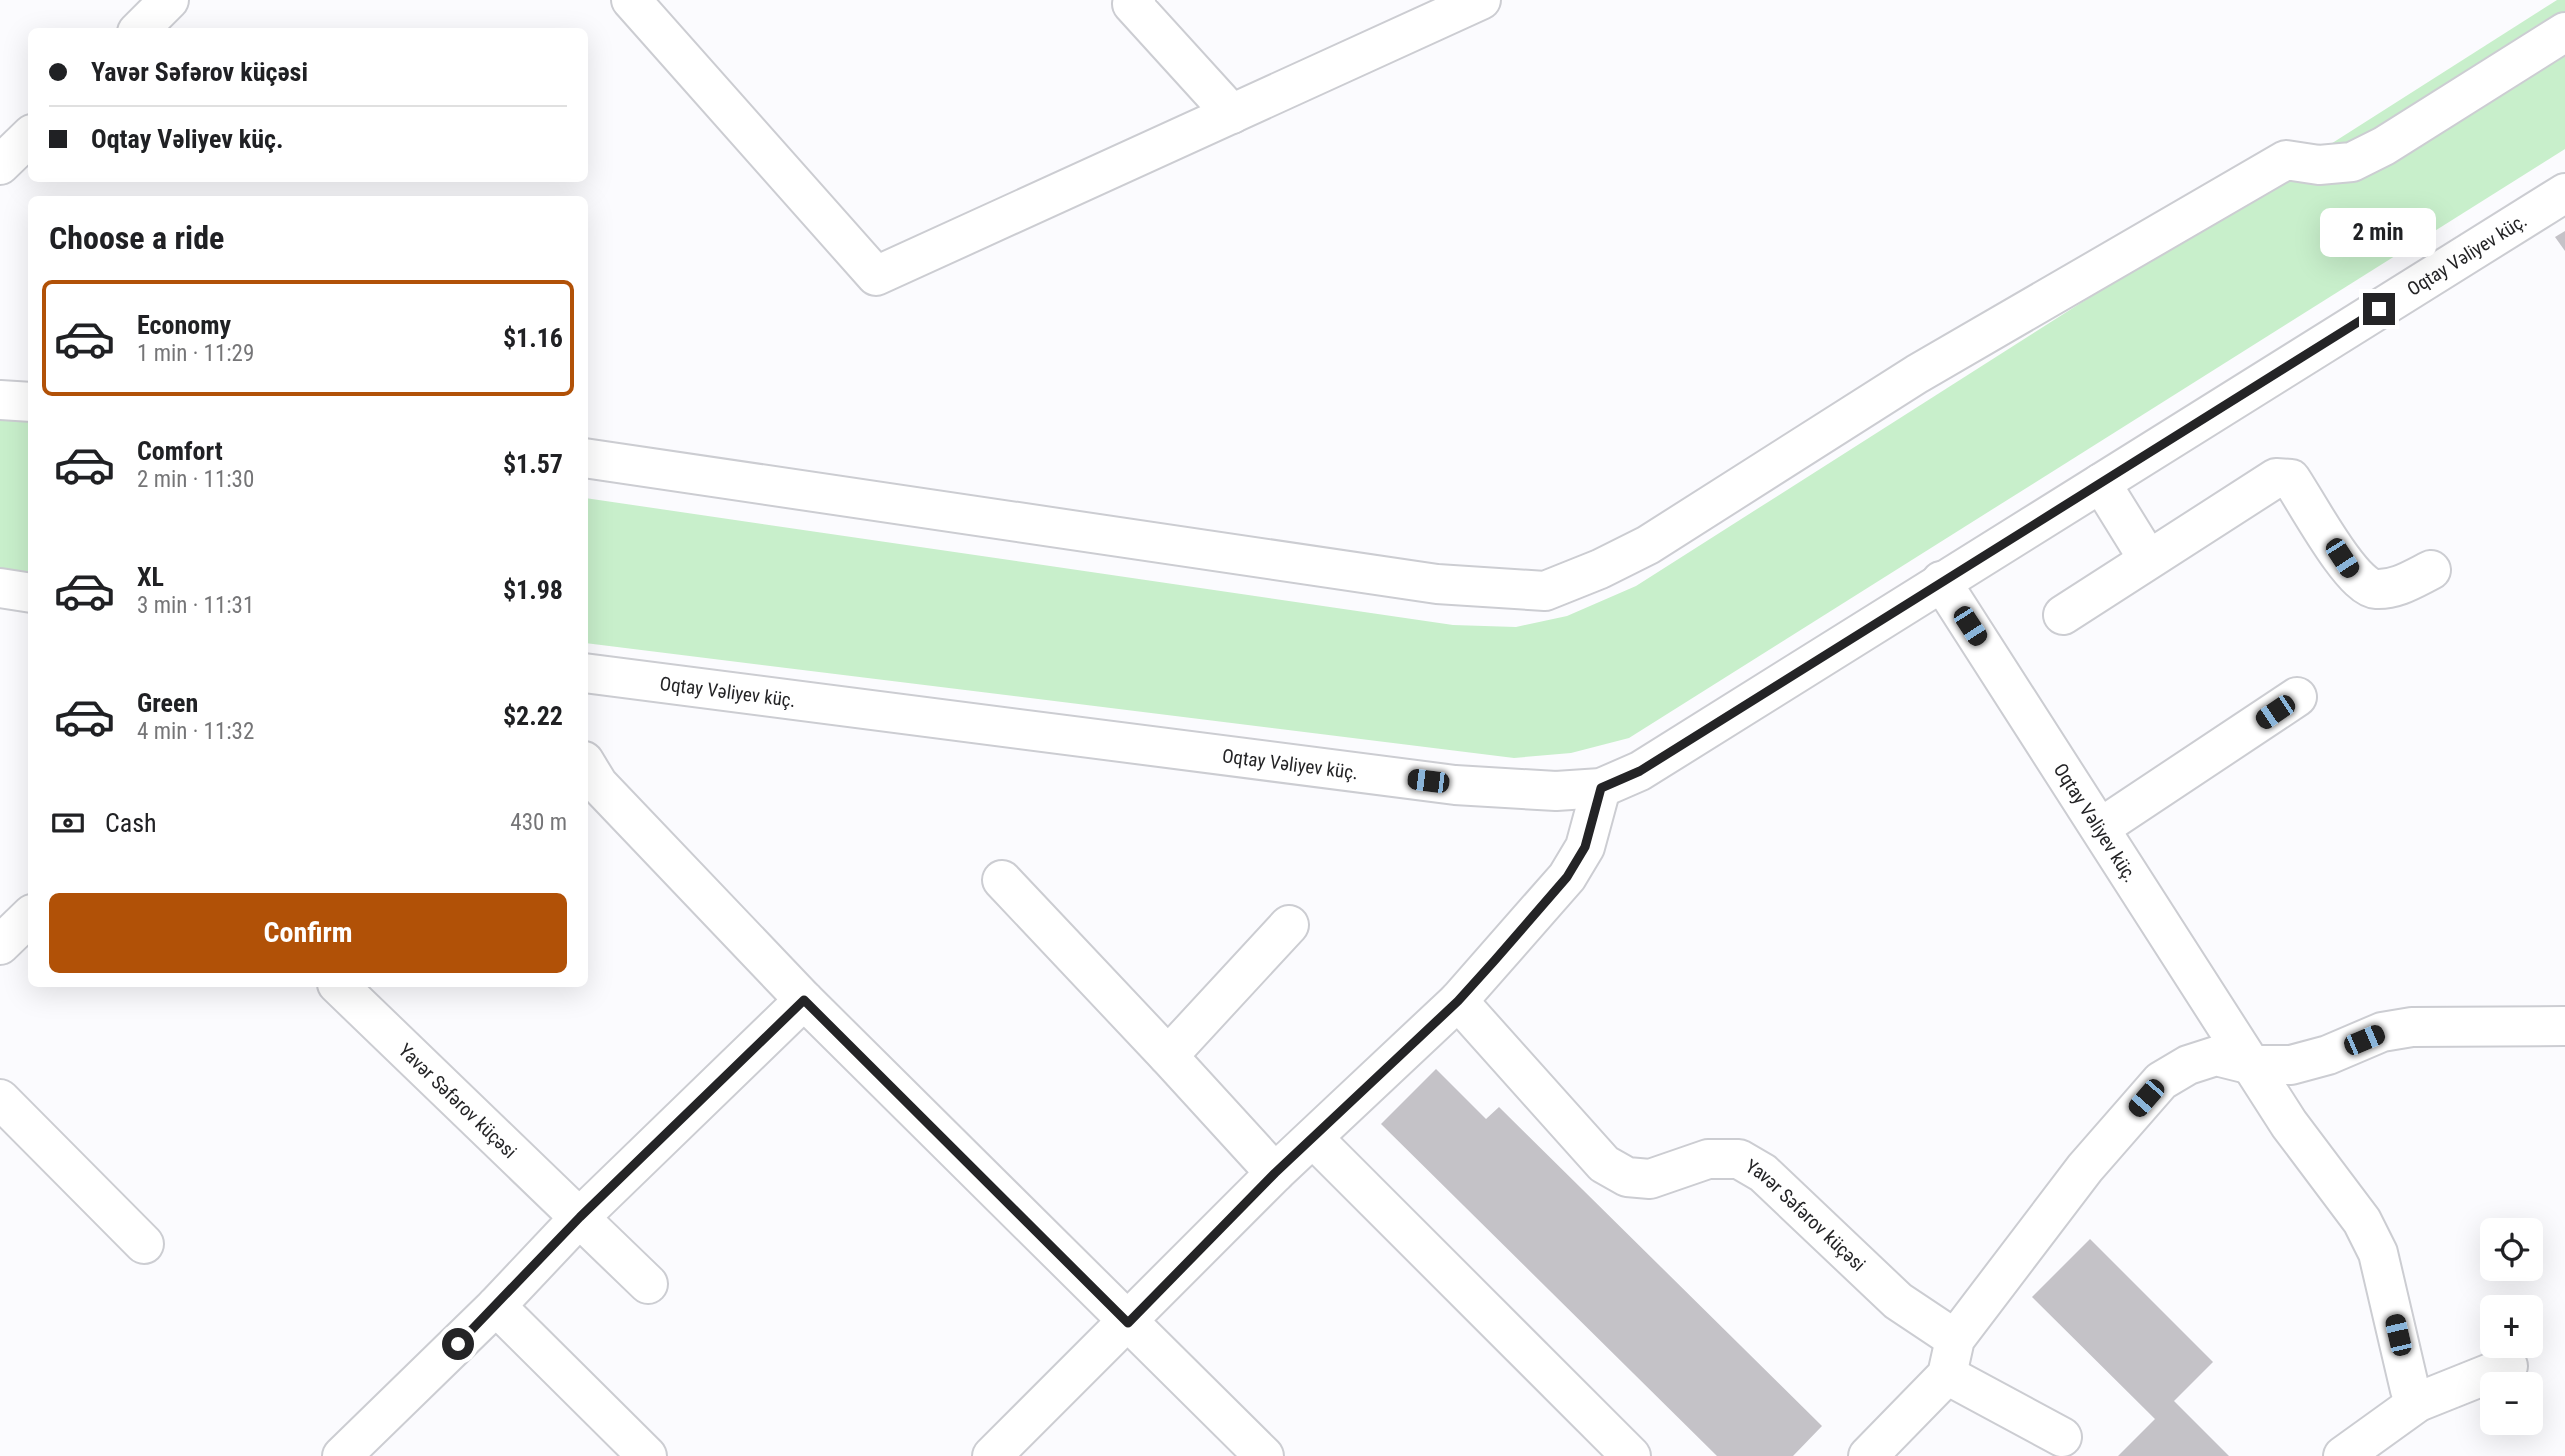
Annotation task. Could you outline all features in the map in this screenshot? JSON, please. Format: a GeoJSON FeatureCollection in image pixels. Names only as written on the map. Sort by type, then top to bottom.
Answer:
{"type":"FeatureCollection","features":[{"type":"Feature","properties":{"kind":"street"},"geometry":{"type":"LineString","coordinates":[[141,28],[169,0]]}},
{"type":"Feature","properties":{"kind":"street"},"geometry":{"type":"LineString","coordinates":[[631,0],[876,276],[1481,0]]}},
{"type":"Feature","properties":{"kind":"street"},"geometry":{"type":"LineString","coordinates":[[1136,0],[1132,4],[1231,114]]}},
{"type":"Feature","properties":{"kind":"street"},"geometry":{"type":"LineString","coordinates":[[588,459],[1437,584],[1545,591],[1648,545],[1917,374],[2286,160],[2319,165],[2352,162],[2384,146],[2565,32]]}},
{"type":"Feature","properties":{"kind":"street"},"geometry":{"type":"LineString","coordinates":[[0,165],[28,138]]}},
{"type":"Feature","properties":{"kind":"street","name":"Oqtay Vəliyev küç."},"geometry":{"type":"LineString","coordinates":[[588,678],[1455,785],[1556,791],[1601,788],[1640,771],[2565,193]]}},
{"type":"Feature","properties":{"kind":"street"},"geometry":{"type":"LineString","coordinates":[[0,400],[28,402]]}},
{"type":"Feature","properties":{"kind":"street"},"geometry":{"type":"LineString","coordinates":[[2063,615],[2276,478],[2291,479],[2354,577],[2372,589],[2395,588],[2431,570]]}},
{"type":"Feature","properties":{"kind":"street"},"geometry":{"type":"LineString","coordinates":[[2101,483],[2148,559]]}},
{"type":"Feature","properties":{"kind":"street","name":"Oqtay Vəliyev küç."},"geometry":{"type":"LineString","coordinates":[[1941,581],[2289,1124],[2362,1221],[2378,1253],[2410,1390],[2418,1402]]}},
{"type":"Feature","properties":{"kind":"street"},"geometry":{"type":"LineString","coordinates":[[0,588],[28,592]]}},
{"type":"Feature","properties":{"kind":"street"},"geometry":{"type":"LineString","coordinates":[[2100,828],[2297,697]]}},
{"type":"Feature","properties":{"kind":"street"},"geometry":{"type":"LineString","coordinates":[[588,768],[598,784],[804,1000],[1264,1456]]}},
{"type":"Feature","properties":{"kind":"street"},"geometry":{"type":"LineString","coordinates":[[992,1456],[1128,1323],[1275,1173],[1458,1001],[1567,877],[1585,847],[1601,788]]}},
{"type":"Feature","properties":{"kind":"street"},"geometry":{"type":"LineString","coordinates":[[1002,880],[1275,1173]]}},
{"type":"Feature","properties":{"kind":"street"},"geometry":{"type":"LineString","coordinates":[[0,945],[28,918]]}},
{"type":"Feature","properties":{"kind":"street"},"geometry":{"type":"LineString","coordinates":[[1168,1056],[1289,926]]}},
{"type":"Feature","properties":{"kind":"street","name":"Yavər Səfərov küçəsi"},"geometry":{"type":"LineString","coordinates":[[340,987],[648,1284]]}},
{"type":"Feature","properties":{"kind":"street"},"geometry":{"type":"LineString","coordinates":[[342,1456],[496,1306],[580,1217],[804,1000]]}},
{"type":"Feature","properties":{"kind":"street","name":"Yavər Səfərov küçəsi"},"geometry":{"type":"LineString","coordinates":[[1458,1001],[1604,1164],[1627,1177],[1650,1178],[1708,1159],[1739,1159],[1763,1173],[1898,1301],[1951,1357],[2063,1437]]}},
{"type":"Feature","properties":{"kind":"street"},"geometry":{"type":"LineString","coordinates":[[1887,1450],[2085,1168],[2161,1081],[2188,1065],[2216,1056],[2252,1065],[2291,1065],[2328,1055],[2382,1032],[2412,1027],[2565,1026]]}},
{"type":"Feature","properties":{"kind":"street"},"geometry":{"type":"LineString","coordinates":[[0,1099],[144,1244]]}},
{"type":"Feature","properties":{"kind":"street"},"geometry":{"type":"LineString","coordinates":[[1313,1138],[1632,1456]]}},
{"type":"Feature","properties":{"kind":"street"},"geometry":{"type":"LineString","coordinates":[[496,1306],[648,1456]]}},
{"type":"Feature","properties":{"kind":"street"},"geometry":{"type":"LineString","coordinates":[[2343,1456],[2418,1402],[2508,1366]]}},
{"type":"Feature","properties":{"kind":"green space"},"geometry":{"type":"Polygon","coordinates":[[[2557,0],[2565,0],[2565,149],[1629,738],[1571,753],[1514,758],[588,643],[588,498],[1453,625],[1516,627],[1567,616],[1636,586],[2557,0]]]}},
{"type":"Feature","properties":{"kind":"green space"},"geometry":{"type":"Polygon","coordinates":[[[0,412],[28,417],[28,575],[0,571],[0,412]]]}},
{"type":"Feature","properties":{"kind":"building"},"geometry":{"type":"Polygon","coordinates":[[[2565,231],[2565,251],[2555,237],[2565,231]]]}},
{"type":"Feature","properties":{"kind":"building"},"geometry":{"type":"Polygon","coordinates":[[[1436,1069],[1486,1119],[1499,1107],[1822,1426],[1793,1456],[1717,1456],[1381,1124],[1436,1069]]]}},
{"type":"Feature","properties":{"kind":"building"},"geometry":{"type":"Polygon","coordinates":[[[2090,1239],[2213,1362],[2174,1401],[2229,1456],[2118,1456],[2155,1419],[2032,1297],[2090,1239]]]}},
{"type":"Feature","properties":{"kind":"route"},"geometry":{"type":"LineString","coordinates":[[458,1344],[580,1217],[804,1000],[1128,1323],[1275,1173],[1458,1001],[1495,960],[1567,877],[1585,847],[1601,788],[1640,771],[2379,309]]}}]}
